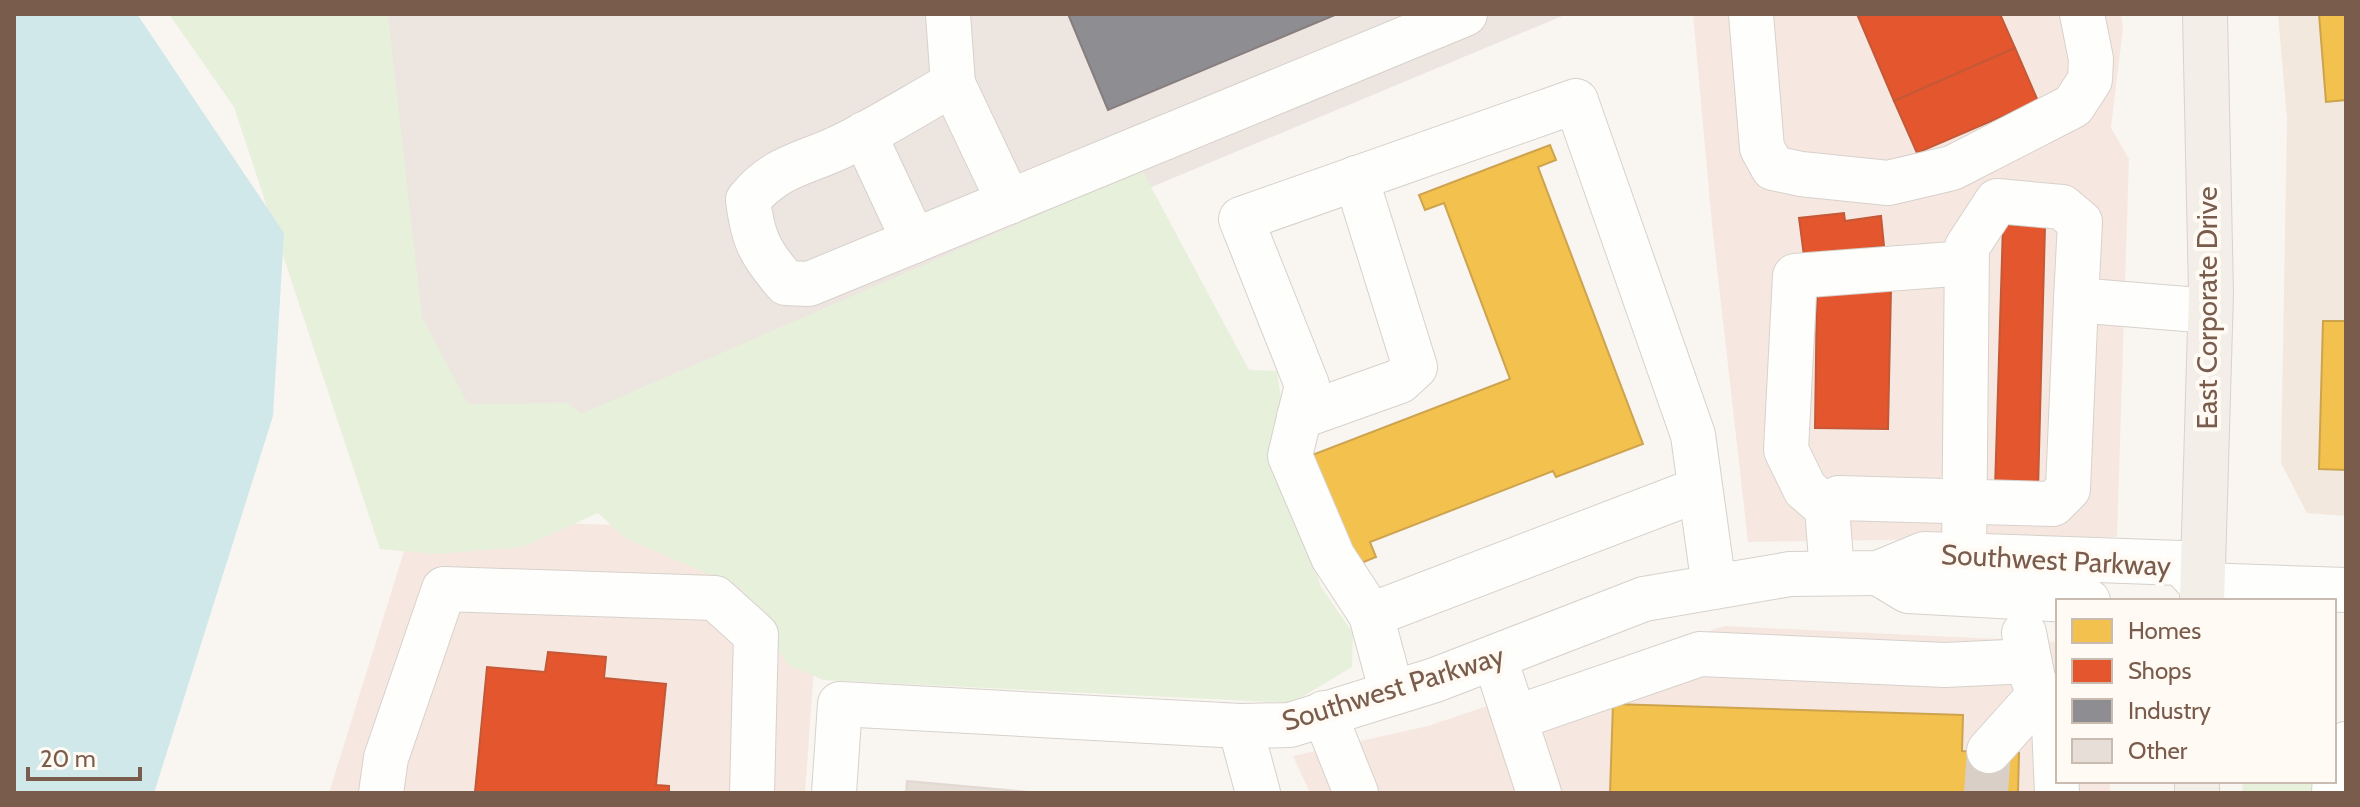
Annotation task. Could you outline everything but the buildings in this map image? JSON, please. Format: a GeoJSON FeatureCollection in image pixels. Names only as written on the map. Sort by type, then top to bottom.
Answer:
{"type":"FeatureCollection","features":[{"type":"Feature","properties":{"kind":"main road","name":"East Corporate Drive"},"geometry":{"type":"LineString","coordinates":[[2195,596],[2210,311],[2205,14]]}},
{"type":"Feature","properties":{"kind":"street"},"geometry":{"type":"LineString","coordinates":[[948,14],[953,84],[1009,202]]}},
{"type":"Feature","properties":{"kind":"street"},"geometry":{"type":"LineString","coordinates":[[953,84],[843,146],[793,164],[761,185],[748,200],[752,228],[764,258],[786,283],[809,284],[1465,14]]}},
{"type":"Feature","properties":{"kind":"street"},"geometry":{"type":"LineString","coordinates":[[1751,14],[1762,148],[1773,168],[1888,183],[1952,168],[2073,106],[2090,80],[2091,59],[2082,14]]}},
{"type":"Feature","properties":{"kind":"street"},"geometry":{"type":"LineString","coordinates":[[1392,693],[1371,615],[1333,557],[1290,456],[1307,385],[1241,219],[1576,101],[1693,435],[1714,587]]}},
{"type":"Feature","properties":{"kind":"street"},"geometry":{"type":"LineString","coordinates":[[864,134],[914,241]]}},
{"type":"Feature","properties":{"kind":"street"},"geometry":{"type":"LineString","coordinates":[[1299,417],[1400,381],[1415,367],[1356,178]]}},
{"type":"Feature","properties":{"kind":"street"},"geometry":{"type":"LineString","coordinates":[[1827,508],[1839,498],[1964,502],[2053,504],[2068,489],[2080,222],[2062,207],[1997,201],[1967,247],[1966,263],[1964,502],[1964,555]]}},
{"type":"Feature","properties":{"kind":"street"},"geometry":{"type":"LineString","coordinates":[[1832,572],[1827,508],[1805,489],[1786,450],[1795,276],[1966,263]]}},
{"type":"Feature","properties":{"kind":"street"},"geometry":{"type":"LineString","coordinates":[[2076,300],[2210,311]]}},
{"type":"Feature","properties":{"kind":"street"},"geometry":{"type":"LineString","coordinates":[[1371,615],[1700,489]]}},
{"type":"Feature","properties":{"kind":"street","name":"Southwest Parkway"},"geometry":{"type":"LineString","coordinates":[[834,793],[840,704],[1240,726],[1290,725],[1495,659],[1644,599],[1790,574],[1878,573],[1924,554],[2181,563],[2195,596]]}},
{"type":"Feature","properties":{"kind":"street","name":"Southwest Parkway"},"geometry":{"type":"LineString","coordinates":[[1878,573],[1908,591],[2056,599]]}},
{"type":"Feature","properties":{"kind":"street"},"geometry":{"type":"LineString","coordinates":[[381,793],[386,758],[444,589],[715,598],[756,635],[752,793]]}},
{"type":"Feature","properties":{"kind":"street"},"geometry":{"type":"LineString","coordinates":[[2195,596],[2346,590]]}},
{"type":"Feature","properties":{"kind":"street"},"geometry":{"type":"LineString","coordinates":[[2022,597],[2022,623],[2034,678],[2054,725],[2056,770]]}},
{"type":"Feature","properties":{"kind":"street"},"geometry":{"type":"LineString","coordinates":[[1515,718],[1700,654],[1945,665],[2034,678]]}},
{"type":"Feature","properties":{"kind":"street"},"geometry":{"type":"LineString","coordinates":[[1495,659],[1539,793]]}},
{"type":"Feature","properties":{"kind":"street"},"geometry":{"type":"LineString","coordinates":[[1989,751],[2034,678]]}},
{"type":"Feature","properties":{"kind":"street"},"geometry":{"type":"LineString","coordinates":[[1324,713],[1356,793]]}},
{"type":"Feature","properties":{"kind":"street"},"geometry":{"type":"LineString","coordinates":[[1240,726],[1258,793]]}},
{"type":"Feature","properties":{"kind":"shaded area"},"geometry":{"type":"Polygon","coordinates":[[[379,14],[1567,14],[563,432],[456,400],[403,307],[379,14]]]}},
{"type":"Feature","properties":{"kind":"shaded area"},"geometry":{"type":"Polygon","coordinates":[[[1693,14],[2121,14],[2123,28],[2111,128],[2129,159],[2117,537],[1748,542],[1712,224],[1693,14]]]}},
{"type":"Feature","properties":{"kind":"shaded area"},"geometry":{"type":"Polygon","coordinates":[[[2278,14],[2346,14],[2346,516],[2307,513],[2281,463],[2287,119],[2278,14]]]}},
{"type":"Feature","properties":{"kind":"shaded area"},"geometry":{"type":"Polygon","coordinates":[[[414,519],[690,527],[817,626],[805,793],[329,793],[414,519]]]}},
{"type":"Feature","properties":{"kind":"shaded area"},"geometry":{"type":"Polygon","coordinates":[[[1724,626],[2056,642],[2056,783],[2110,783],[2110,793],[1310,793],[1293,756],[1428,726],[1724,626]]]}},
{"type":"Feature","properties":{"kind":"green space"},"geometry":{"type":"Polygon","coordinates":[[[169,14],[388,14],[422,317],[468,404],[568,403],[581,414],[1142,170],[1249,370],[1277,371],[1282,407],[1272,448],[1321,587],[1353,633],[1352,667],[1292,703],[823,680],[787,664],[741,588],[625,538],[598,513],[523,547],[435,554],[380,549],[234,107],[169,14]]]}},
{"type":"Feature","properties":{"kind":"green space"},"geometry":{"type":"Polygon","coordinates":[[[2243,783],[2312,784],[2312,793],[2242,793],[2243,783]]]}},
{"type":"Feature","properties":{"kind":"water"},"geometry":{"type":"Polygon","coordinates":[[[14,14],[137,14],[284,233],[273,416],[154,793],[14,793],[14,14]]]}},
{"type":"Feature","properties":{"kind":"tunnel"},"geometry":{"type":"LineString","coordinates":[[1986,793],[1989,751]]}}]}
